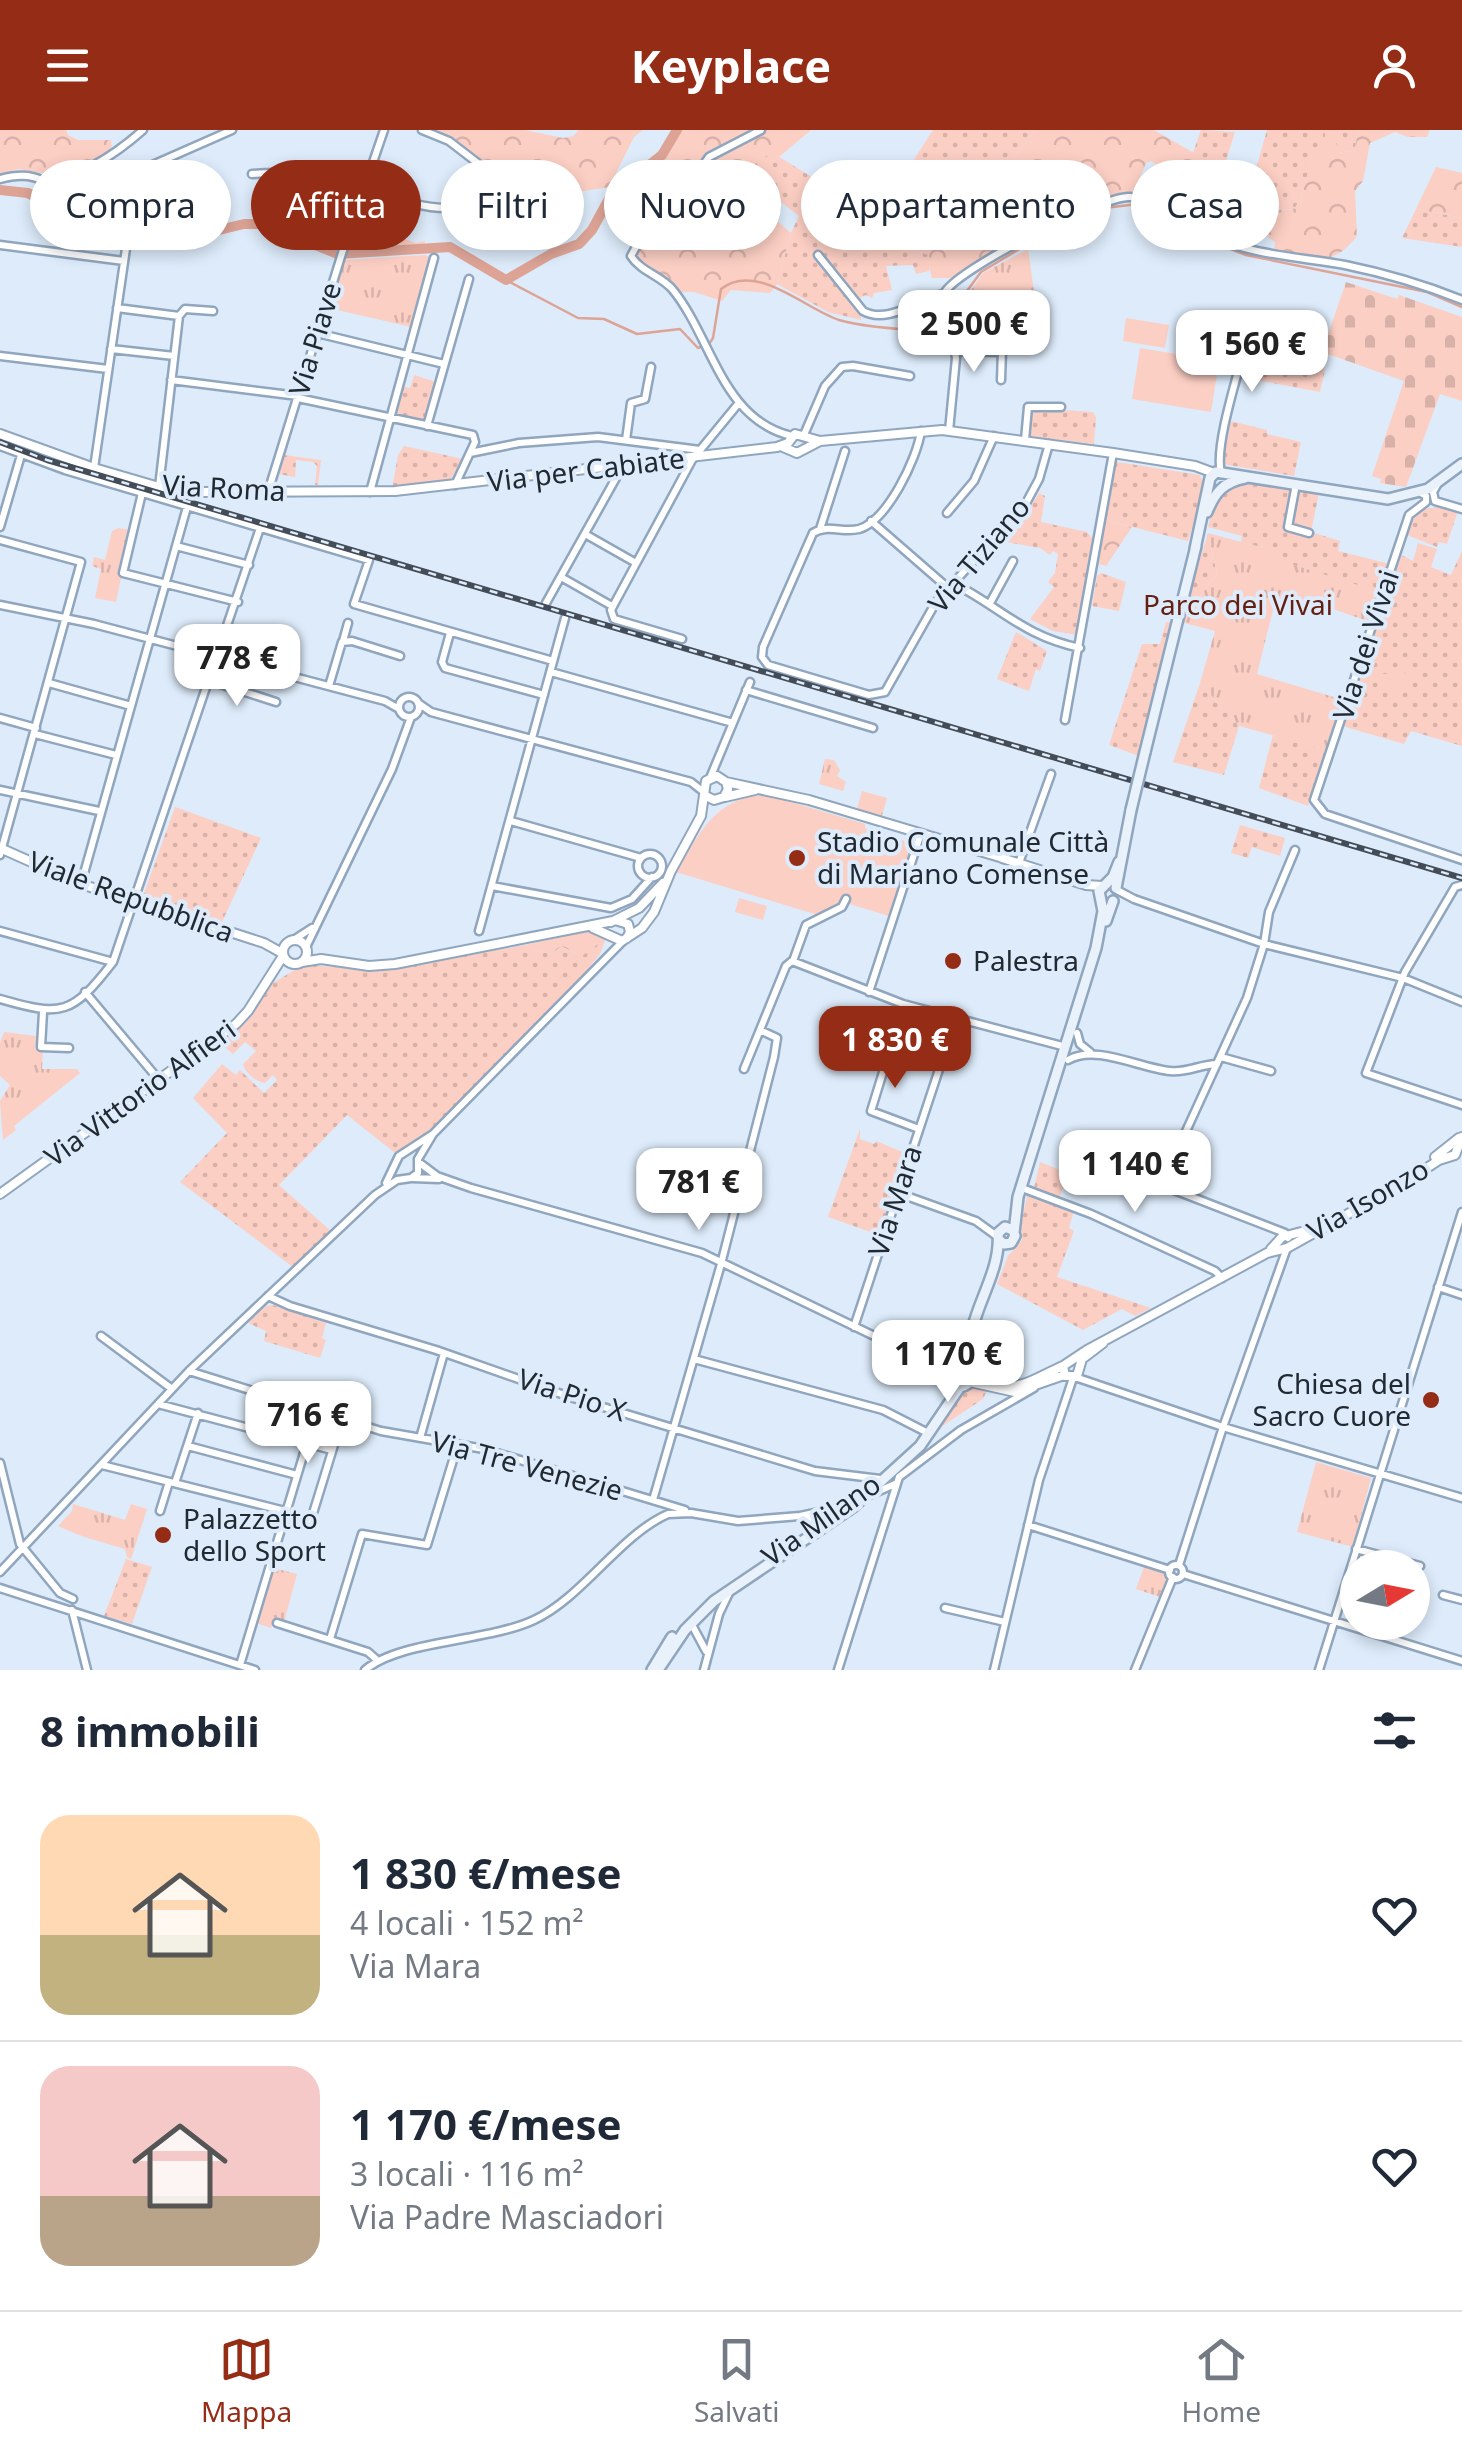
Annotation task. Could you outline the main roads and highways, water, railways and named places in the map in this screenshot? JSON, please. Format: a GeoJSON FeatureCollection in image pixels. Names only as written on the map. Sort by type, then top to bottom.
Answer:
{"type":"FeatureCollection","features":[{"type":"Feature","properties":{"kind":"main road"},"geometry":{"type":"LineString","coordinates":[[1217,473],[1388,499],[1439,483],[1462,462]]}},
{"type":"Feature","properties":{"kind":"main road"},"geometry":{"type":"LineString","coordinates":[[1364,496],[1398,495],[1419,489],[1462,462]]}},
{"type":"Feature","properties":{"kind":"main road"},"geometry":{"type":"LineString","coordinates":[[1217,473],[1214,488],[1254,477]]}},
{"type":"Feature","properties":{"kind":"main road"},"geometry":{"type":"LineString","coordinates":[[942,1413],[944,1378],[950,1358],[970,1336],[1068,1047],[1217,473]]}},
{"type":"Feature","properties":{"kind":"main road"},"geometry":{"type":"LineString","coordinates":[[1195,549],[1211,502],[1223,487]]}},
{"type":"Feature","properties":{"kind":"main road"},"geometry":{"type":"LineString","coordinates":[[1048,1109],[1077,1032],[1109,893]]}},
{"type":"Feature","properties":{"kind":"main road"},"geometry":{"type":"LineString","coordinates":[[896,1466],[930,1434],[965,1385],[972,1364],[970,1336]]}},
{"type":"Feature","properties":{"kind":"main road"},"geometry":{"type":"LineString","coordinates":[[950,1358],[962,1356],[972,1364]]}},
{"type":"Feature","properties":{"kind":"main road"},"geometry":{"type":"LineString","coordinates":[[944,1378],[965,1385]]}},
{"type":"Feature","properties":{"kind":"main road","name":"Via Milano"},"geometry":{"type":"LineString","coordinates":[[655,1670],[676,1632],[708,1602],[876,1486],[896,1466]]}},
{"type":"Feature","properties":{"kind":"main road","name":"Via Milano"},"geometry":{"type":"LineString","coordinates":[[655,1670],[708,1602],[857,1504],[896,1466]]}},
{"type":"Feature","properties":{"kind":"waterway"},"geometry":{"type":"LineString","coordinates":[[0,190],[28,193],[88,226],[140,223],[219,230],[262,224],[338,254],[450,247],[506,280],[551,254],[579,244],[592,230],[610,197],[662,155],[677,130]]}},
{"type":"Feature","properties":{"kind":"waterway"},"geometry":{"type":"LineString","coordinates":[[950,314],[981,272],[1046,233],[1104,208],[1138,204],[1161,213],[1199,237],[1246,255],[1427,292],[1462,307]]}},
{"type":"Feature","properties":{"kind":"waterway"},"geometry":{"type":"LineString","coordinates":[[506,280],[578,318],[604,319],[637,334],[680,329],[698,348],[713,338],[721,289],[749,280],[780,290],[839,320],[860,325],[926,332],[935,330],[945,320]]}},
{"type":"Feature","properties":{"kind":"railway"},"geometry":{"type":"LineString","coordinates":[[0,442],[47,460],[1462,878]]}},
{"type":"Feature","properties":{"kind":"place","name":"Stadio Comunale Città di Mariano Comense"},"geometry":{"type":"Point","coordinates":[797,858]}},
{"type":"Feature","properties":{"kind":"place","name":"Palestra"},"geometry":{"type":"Point","coordinates":[953,961]}},
{"type":"Feature","properties":{"kind":"place","name":"Chiesa del Sacro Cuore"},"geometry":{"type":"Point","coordinates":[1431,1400]}},
{"type":"Feature","properties":{"kind":"place","name":"Palazzetto dello Sport"},"geometry":{"type":"Point","coordinates":[163,1535]}},
{"type":"Feature","properties":{"kind":"park label","name":"Parco dei Vivai"},"geometry":{"type":"Point","coordinates":[1238,605]}}]}
